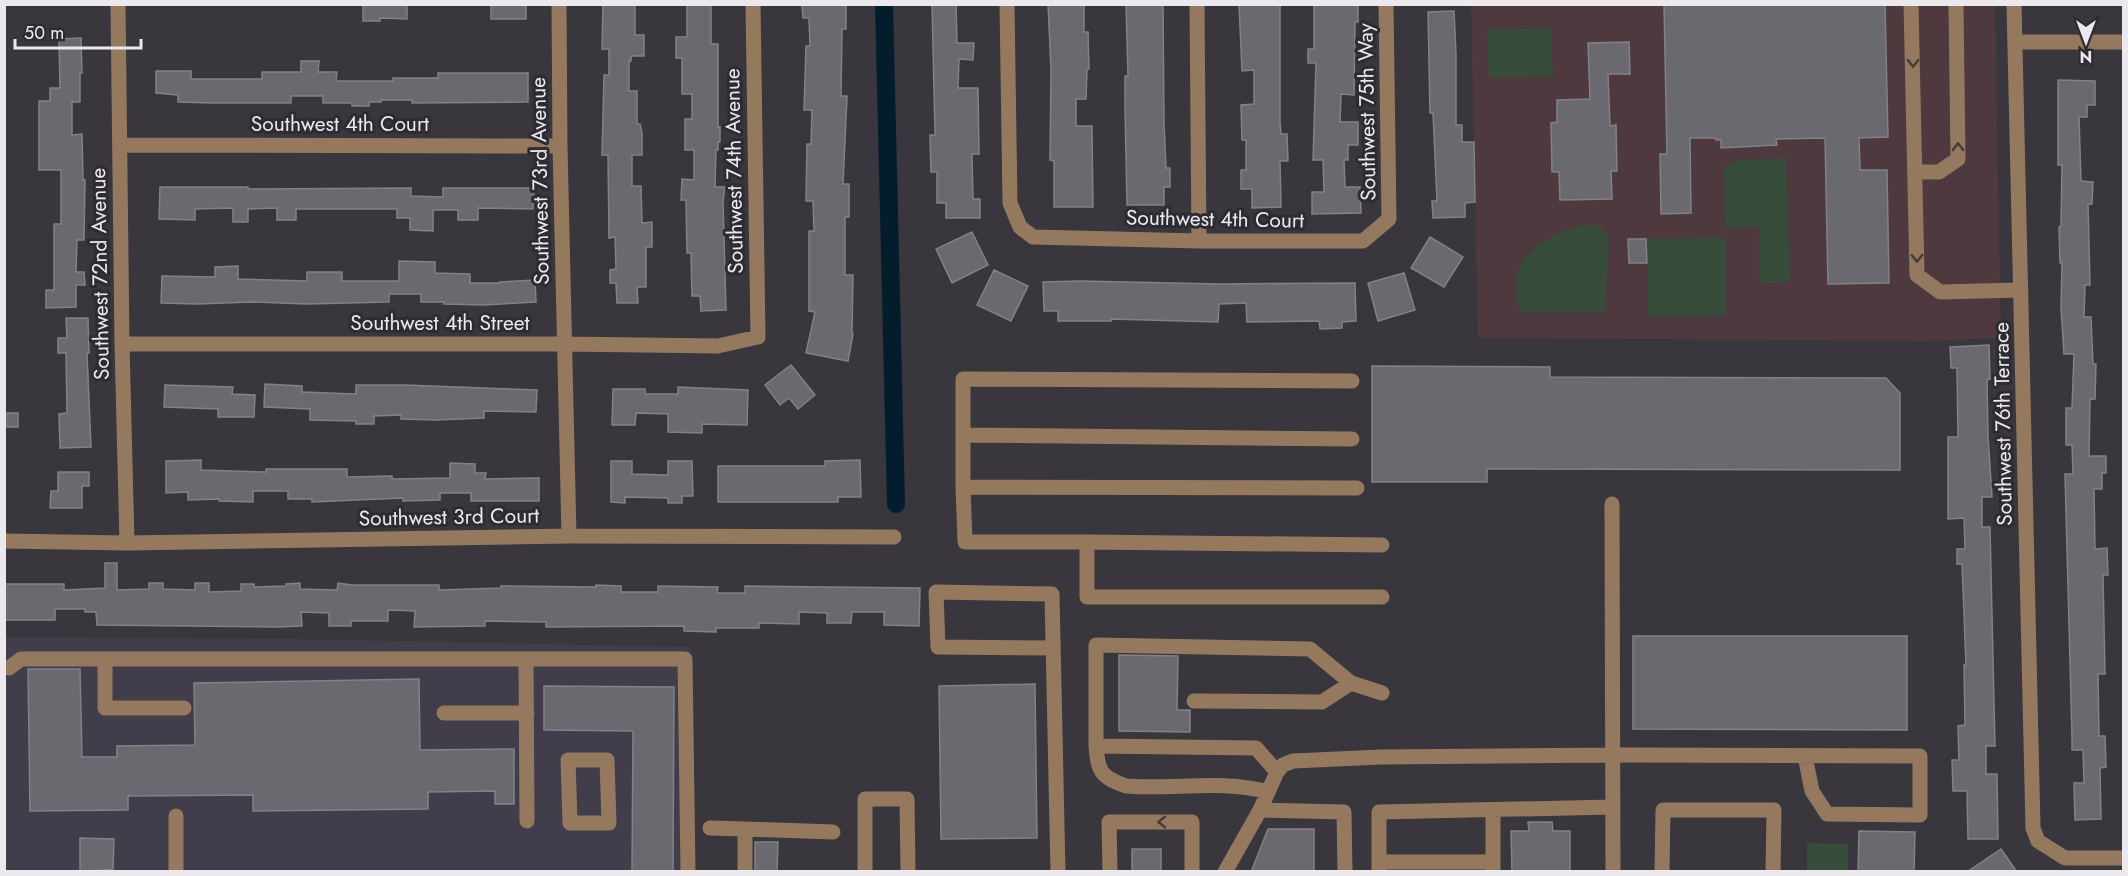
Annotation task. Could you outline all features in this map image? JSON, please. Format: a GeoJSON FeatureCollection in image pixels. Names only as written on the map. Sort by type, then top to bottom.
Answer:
{"type":"FeatureCollection","features":[{"type":"Feature","properties":{"kind":"street","name":"Southwest 72nd Avenue"},"geometry":{"type":"LineString","coordinates":[[118,4],[127,543]]}},
{"type":"Feature","properties":{"kind":"street","name":"Southwest 73rd Avenue"},"geometry":{"type":"LineString","coordinates":[[559,4],[569,536]]}},
{"type":"Feature","properties":{"kind":"street","name":"Southwest 74th Avenue"},"geometry":{"type":"LineString","coordinates":[[753,4],[758,337]]}},
{"type":"Feature","properties":{"kind":"street","name":"Southwest 4th Court"},"geometry":{"type":"LineString","coordinates":[[1007,4],[1010,203],[1020,227],[1033,237],[1199,241],[1363,241],[1389,219]]}},
{"type":"Feature","properties":{"kind":"street"},"geometry":{"type":"LineString","coordinates":[[1197,4],[1199,241]]}},
{"type":"Feature","properties":{"kind":"street","name":"Southwest 75th Way"},"geometry":{"type":"LineString","coordinates":[[1386,4],[1389,219]]}},
{"type":"Feature","properties":{"kind":"street"},"geometry":{"type":"LineString","coordinates":[[1911,4],[1917,275],[1940,292],[2021,290]]}},
{"type":"Feature","properties":{"kind":"street"},"geometry":{"type":"LineString","coordinates":[[1915,172],[1940,172],[1958,159],[1956,4]]}},
{"type":"Feature","properties":{"kind":"street","name":"Southwest 76th Terrace"},"geometry":{"type":"LineString","coordinates":[[2014,4],[2033,828],[2038,841],[2065,858],[2124,858]]}},
{"type":"Feature","properties":{"kind":"street"},"geometry":{"type":"LineString","coordinates":[[2015,42],[2124,42]]}},
{"type":"Feature","properties":{"kind":"street","name":"Southwest 4th Court"},"geometry":{"type":"LineString","coordinates":[[120,145],[560,146]]}},
{"type":"Feature","properties":{"kind":"street","name":"Southwest 4th Street"},"geometry":{"type":"LineString","coordinates":[[122,344],[718,346],[758,337]]}},
{"type":"Feature","properties":{"kind":"street"},"geometry":{"type":"LineString","coordinates":[[1352,381],[963,379],[965,542],[1382,545]]}},
{"type":"Feature","properties":{"kind":"street"},"geometry":{"type":"LineString","coordinates":[[963,435],[1352,439]]}},
{"type":"Feature","properties":{"kind":"street"},"geometry":{"type":"LineString","coordinates":[[963,487],[1357,488]]}},
{"type":"Feature","properties":{"kind":"street"},"geometry":{"type":"LineString","coordinates":[[1612,504],[1613,872]]}},
{"type":"Feature","properties":{"kind":"street","name":"Southwest 3rd Court"},"geometry":{"type":"LineString","coordinates":[[4,542],[127,543],[569,536],[894,537]]}},
{"type":"Feature","properties":{"kind":"street"},"geometry":{"type":"LineString","coordinates":[[1087,542],[1087,597],[1382,597]]}},
{"type":"Feature","properties":{"kind":"street"},"geometry":{"type":"LineString","coordinates":[[1053,648],[938,647],[936,592],[1052,594],[1058,872]]}},
{"type":"Feature","properties":{"kind":"street"},"geometry":{"type":"LineString","coordinates":[[1268,792],[1250,787],[1233,786],[1126,786],[1102,774],[1097,764],[1096,746],[1096,645],[1310,649],[1351,683],[1382,693]]}},
{"type":"Feature","properties":{"kind":"street"},"geometry":{"type":"LineString","coordinates":[[9,668],[21,659],[685,659],[688,872]]}},
{"type":"Feature","properties":{"kind":"street"},"geometry":{"type":"LineString","coordinates":[[105,659],[105,708],[184,708]]}},
{"type":"Feature","properties":{"kind":"street"},"geometry":{"type":"LineString","coordinates":[[526,660],[527,821]]}},
{"type":"Feature","properties":{"kind":"street"},"geometry":{"type":"LineString","coordinates":[[1194,701],[1322,702],[1351,683]]}},
{"type":"Feature","properties":{"kind":"street"},"geometry":{"type":"LineString","coordinates":[[444,713],[526,713]]}},
{"type":"Feature","properties":{"kind":"street"},"geometry":{"type":"LineString","coordinates":[[1096,746],[1256,748],[1277,772]]}},
{"type":"Feature","properties":{"kind":"street"},"geometry":{"type":"LineString","coordinates":[[1225,872],[1260,810],[1277,772],[1283,765],[1293,761],[1348,758],[1612,755],[1920,756],[1920,815],[1827,814],[1812,791],[1805,756]]}},
{"type":"Feature","properties":{"kind":"street"},"geometry":{"type":"LineString","coordinates":[[568,760],[607,760],[609,823],[570,823],[568,760]]}},
{"type":"Feature","properties":{"kind":"street"},"geometry":{"type":"LineString","coordinates":[[865,872],[865,799],[907,799],[908,872]]}},
{"type":"Feature","properties":{"kind":"street"},"geometry":{"type":"LineString","coordinates":[[1493,810],[1493,867],[1379,867],[1379,812],[1613,807]]}},
{"type":"Feature","properties":{"kind":"street"},"geometry":{"type":"LineString","coordinates":[[1260,810],[1344,812],[1345,872]]}},
{"type":"Feature","properties":{"kind":"street"},"geometry":{"type":"LineString","coordinates":[[1662,872],[1663,810],[1774,810],[1773,872]]}},
{"type":"Feature","properties":{"kind":"street"},"geometry":{"type":"LineString","coordinates":[[176,816],[176,872]]}},
{"type":"Feature","properties":{"kind":"street"},"geometry":{"type":"LineString","coordinates":[[1110,872],[1109,822],[1192,822],[1192,872]]}},
{"type":"Feature","properties":{"kind":"street"},"geometry":{"type":"LineString","coordinates":[[710,828],[833,832]]}},
{"type":"Feature","properties":{"kind":"street"},"geometry":{"type":"LineString","coordinates":[[745,829],[745,872]]}},
{"type":"Feature","properties":{"kind":"shaded area"},"geometry":{"type":"Polygon","coordinates":[[[1471,5],[1995,5],[2001,338],[1925,341],[1478,338],[1471,5]]]}},
{"type":"Feature","properties":{"kind":"shaded area"},"geometry":{"type":"Polygon","coordinates":[[[5,637],[294,639],[690,647],[681,871],[5,872],[5,637]]]}},
{"type":"Feature","properties":{"kind":"green space"},"geometry":{"type":"Polygon","coordinates":[[[1551,28],[1553,76],[1489,78],[1487,30],[1551,28]]]}},
{"type":"Feature","properties":{"kind":"green space"},"geometry":{"type":"Polygon","coordinates":[[[1786,158],[1790,282],[1759,284],[1759,227],[1725,228],[1724,168],[1739,160],[1786,158]]]}},
{"type":"Feature","properties":{"kind":"green space"},"geometry":{"type":"Polygon","coordinates":[[[1590,225],[1600,225],[1609,238],[1605,312],[1520,312],[1515,284],[1521,265],[1528,256],[1536,247],[1557,234],[1590,225]]]}},
{"type":"Feature","properties":{"kind":"green space"},"geometry":{"type":"Polygon","coordinates":[[[1726,238],[1726,316],[1648,316],[1648,239],[1726,238]]]}},
{"type":"Feature","properties":{"kind":"green space"},"geometry":{"type":"Polygon","coordinates":[[[1807,843],[1848,844],[1848,871],[1807,871],[1807,843]]]}},
{"type":"Feature","properties":{"kind":"building"},"geometry":{"type":"Polygon","coordinates":[[[363,4],[407,4],[407,19],[380,18],[380,21],[363,21],[363,4]]]}},
{"type":"Feature","properties":{"kind":"building"},"geometry":{"type":"Polygon","coordinates":[[[491,4],[526,4],[526,19],[491,19],[491,4]]]}},
{"type":"Feature","properties":{"kind":"building"},"geometry":{"type":"Polygon","coordinates":[[[603,4],[635,4],[635,35],[644,35],[644,56],[631,56],[631,61],[629,61],[629,91],[637,91],[637,124],[640,124],[642,132],[642,155],[632,155],[632,186],[641,186],[642,223],[652,222],[652,247],[646,247],[646,287],[637,287],[638,303],[617,303],[616,283],[610,283],[610,270],[616,269],[615,237],[609,238],[608,155],[602,155],[604,75],[609,75],[609,49],[602,49],[603,4]]]}},
{"type":"Feature","properties":{"kind":"building"},"geometry":{"type":"Polygon","coordinates":[[[687,4],[711,4],[711,44],[718,44],[720,142],[716,150],[715,187],[725,187],[723,201],[726,310],[701,311],[700,296],[692,296],[691,253],[687,253],[686,200],[681,200],[682,179],[694,180],[694,150],[685,150],[685,119],[692,119],[692,94],[682,94],[682,58],[676,58],[676,37],[687,37],[687,4]]]}},
{"type":"Feature","properties":{"kind":"building"},"geometry":{"type":"Polygon","coordinates":[[[802,4],[846,4],[846,29],[842,29],[841,96],[847,96],[843,184],[849,184],[849,217],[845,217],[845,275],[853,275],[853,334],[848,361],[806,353],[815,312],[809,311],[809,231],[814,231],[813,201],[806,201],[807,144],[811,144],[812,110],[804,110],[806,46],[810,46],[809,18],[803,18],[802,4]]]}},
{"type":"Feature","properties":{"kind":"building"},"geometry":{"type":"Polygon","coordinates":[[[932,4],[956,4],[957,43],[974,43],[973,60],[959,59],[958,88],[978,88],[979,154],[972,154],[973,199],[980,199],[980,218],[946,218],[946,203],[937,203],[937,172],[931,172],[930,135],[935,135],[932,4]]]}},
{"type":"Feature","properties":{"kind":"building"},"geometry":{"type":"Polygon","coordinates":[[[1048,4],[1084,4],[1084,32],[1088,32],[1089,69],[1087,69],[1086,99],[1076,99],[1076,126],[1092,126],[1093,207],[1054,207],[1054,161],[1050,160],[1051,70],[1048,4]]]}},
{"type":"Feature","properties":{"kind":"building"},"geometry":{"type":"Polygon","coordinates":[[[1126,4],[1163,4],[1164,122],[1166,168],[1170,168],[1170,187],[1164,187],[1164,205],[1127,205],[1126,4]]]}},
{"type":"Feature","properties":{"kind":"building"},"geometry":{"type":"Polygon","coordinates":[[[1239,4],[1280,4],[1280,123],[1281,134],[1287,134],[1288,161],[1280,161],[1281,207],[1252,208],[1252,189],[1241,189],[1241,170],[1246,170],[1246,140],[1242,140],[1241,105],[1254,104],[1254,70],[1242,71],[1239,4]]]}},
{"type":"Feature","properties":{"kind":"building"},"geometry":{"type":"Polygon","coordinates":[[[1314,4],[1358,4],[1358,22],[1355,22],[1354,95],[1341,94],[1340,122],[1358,122],[1358,145],[1348,145],[1348,160],[1344,160],[1345,187],[1360,187],[1361,213],[1312,214],[1312,192],[1324,192],[1323,160],[1313,160],[1316,63],[1308,63],[1308,49],[1314,49],[1314,4]]]}},
{"type":"Feature","properties":{"kind":"building"},"geometry":{"type":"Polygon","coordinates":[[[1664,4],[1885,4],[1888,137],[1859,138],[1860,170],[1887,170],[1889,283],[1828,284],[1825,138],[1776,139],[1777,145],[1721,148],[1721,140],[1715,138],[1690,138],[1691,213],[1661,214],[1660,154],[1667,154],[1664,4]]]}},
{"type":"Feature","properties":{"kind":"building"},"geometry":{"type":"Polygon","coordinates":[[[1454,11],[1456,125],[1462,125],[1462,142],[1474,142],[1475,202],[1465,203],[1465,217],[1433,218],[1432,201],[1437,201],[1433,113],[1430,113],[1428,12],[1454,11]]]}},
{"type":"Feature","properties":{"kind":"building"},"geometry":{"type":"Polygon","coordinates":[[[81,38],[80,102],[72,102],[72,135],[82,134],[83,180],[85,180],[84,240],[77,240],[76,272],[84,272],[85,285],[76,285],[76,307],[46,308],[46,290],[54,290],[54,224],[61,224],[61,170],[39,170],[39,101],[50,101],[50,88],[60,88],[59,39],[81,38]]]}},
{"type":"Feature","properties":{"kind":"building"},"geometry":{"type":"Polygon","coordinates":[[[1629,42],[1630,74],[1608,74],[1610,126],[1616,125],[1617,171],[1611,171],[1612,199],[1560,200],[1559,172],[1552,172],[1551,123],[1557,122],[1557,100],[1590,99],[1588,43],[1629,42]]]}},
{"type":"Feature","properties":{"kind":"building"},"geometry":{"type":"Polygon","coordinates":[[[301,61],[319,61],[318,72],[337,72],[336,81],[438,78],[438,73],[528,73],[528,102],[412,103],[412,100],[381,100],[381,102],[369,102],[369,106],[352,106],[352,103],[323,103],[323,96],[291,96],[291,103],[211,103],[178,102],[178,95],[156,93],[156,71],[191,71],[191,79],[262,79],[262,72],[301,72],[301,61]]]}},
{"type":"Feature","properties":{"kind":"building"},"geometry":{"type":"Polygon","coordinates":[[[2058,80],[2095,81],[2095,105],[2087,105],[2087,117],[2079,117],[2081,181],[2093,182],[2092,204],[2088,204],[2090,285],[2085,285],[2084,317],[2091,317],[2093,364],[2096,364],[2095,399],[2090,399],[2089,456],[2106,456],[2106,473],[2102,473],[2102,489],[2094,489],[2095,549],[2107,548],[2108,575],[2103,575],[2105,674],[2098,674],[2099,736],[2105,736],[2106,767],[2100,768],[2101,819],[2075,820],[2074,783],[2084,783],[2083,750],[2072,750],[2065,474],[2073,474],[2072,445],[2066,445],[2066,408],[2072,408],[2074,354],[2064,354],[2061,308],[2062,263],[2060,263],[2059,227],[2061,226],[2062,165],[2058,165],[2058,80]]]}},
{"type":"Feature","properties":{"kind":"building"},"geometry":{"type":"Polygon","coordinates":[[[160,187],[411,188],[411,196],[443,197],[443,188],[534,188],[533,209],[478,208],[478,220],[458,220],[458,210],[433,210],[433,231],[410,230],[410,218],[397,218],[397,209],[296,209],[296,220],[277,220],[277,208],[248,209],[248,222],[233,222],[233,208],[195,209],[195,220],[159,219],[160,187]]]}},
{"type":"Feature","properties":{"kind":"building"},"geometry":{"type":"Polygon","coordinates":[[[972,232],[988,265],[952,283],[936,249],[972,232]]]}},
{"type":"Feature","properties":{"kind":"building"},"geometry":{"type":"Polygon","coordinates":[[[1430,237],[1463,257],[1444,287],[1411,268],[1430,237]]]}},
{"type":"Feature","properties":{"kind":"building"},"geometry":{"type":"Polygon","coordinates":[[[1628,239],[1646,239],[1647,263],[1629,263],[1628,239]]]}},
{"type":"Feature","properties":{"kind":"building"},"geometry":{"type":"Polygon","coordinates":[[[399,261],[435,262],[435,273],[470,274],[470,283],[535,280],[536,302],[483,305],[444,304],[444,302],[421,302],[421,294],[389,294],[389,302],[161,303],[162,276],[215,277],[215,267],[238,266],[238,279],[307,281],[307,272],[342,272],[342,281],[399,281],[399,261]]]}},
{"type":"Feature","properties":{"kind":"building"},"geometry":{"type":"Polygon","coordinates":[[[994,270],[1028,286],[1011,321],[977,305],[994,270]]]}},
{"type":"Feature","properties":{"kind":"building"},"geometry":{"type":"Polygon","coordinates":[[[1404,273],[1415,310],[1378,321],[1368,283],[1404,273]]]}},
{"type":"Feature","properties":{"kind":"building"},"geometry":{"type":"Polygon","coordinates":[[[1043,282],[1219,284],[1355,283],[1356,321],[1342,322],[1342,328],[1320,329],[1319,321],[1247,322],[1246,303],[1219,304],[1218,322],[1111,319],[1111,321],[1058,321],[1058,311],[1044,311],[1043,282]]]}},
{"type":"Feature","properties":{"kind":"building"},"geometry":{"type":"Polygon","coordinates":[[[66,318],[88,318],[89,353],[87,353],[91,447],[60,448],[59,414],[67,413],[66,353],[58,353],[58,338],[67,338],[66,318]]]}},
{"type":"Feature","properties":{"kind":"building"},"geometry":{"type":"Polygon","coordinates":[[[1989,345],[1988,436],[1992,497],[1982,497],[1982,527],[1990,527],[1995,746],[1986,746],[1986,774],[1997,774],[1998,839],[1968,839],[1967,791],[1953,791],[1952,760],[1959,760],[1958,726],[1965,725],[1964,665],[1966,665],[1962,564],[1957,564],[1957,549],[1965,549],[1964,518],[1948,519],[1948,437],[1958,437],[1957,368],[1951,368],[1950,347],[1989,345]]]}},
{"type":"Feature","properties":{"kind":"building"},"geometry":{"type":"Polygon","coordinates":[[[791,365],[815,395],[798,409],[789,398],[780,405],[765,385],[791,365]]]}},
{"type":"Feature","properties":{"kind":"building"},"geometry":{"type":"Polygon","coordinates":[[[1372,366],[1550,367],[1550,377],[1886,378],[1900,393],[1900,470],[1487,469],[1487,482],[1372,482],[1372,366]]]}},
{"type":"Feature","properties":{"kind":"building"},"geometry":{"type":"Polygon","coordinates":[[[265,384],[302,386],[302,392],[356,394],[356,385],[537,390],[536,412],[484,411],[484,418],[436,420],[401,419],[401,415],[374,416],[374,424],[356,424],[356,421],[310,420],[310,409],[264,407],[265,384]]]}},
{"type":"Feature","properties":{"kind":"building"},"geometry":{"type":"Polygon","coordinates":[[[165,385],[233,387],[232,394],[255,395],[254,417],[218,417],[218,409],[164,407],[165,385]]]}},
{"type":"Feature","properties":{"kind":"building"},"geometry":{"type":"Polygon","coordinates":[[[678,387],[748,390],[747,425],[702,424],[702,433],[668,432],[668,414],[636,413],[635,425],[612,425],[613,389],[645,389],[645,394],[678,394],[678,387]]]}},
{"type":"Feature","properties":{"kind":"building"},"geometry":{"type":"Polygon","coordinates":[[[4,413],[18,413],[18,427],[4,427],[4,413]]]}},
{"type":"Feature","properties":{"kind":"building"},"geometry":{"type":"Polygon","coordinates":[[[201,460],[201,470],[266,472],[266,469],[347,469],[347,477],[392,476],[392,479],[450,478],[450,463],[475,464],[475,473],[486,473],[485,479],[539,478],[539,501],[471,501],[471,493],[440,493],[440,500],[403,501],[403,498],[312,502],[312,499],[288,499],[288,491],[253,491],[253,502],[219,501],[219,499],[188,500],[188,492],[166,493],[166,461],[201,460]]]}},
{"type":"Feature","properties":{"kind":"building"},"geometry":{"type":"Polygon","coordinates":[[[860,460],[861,497],[838,497],[838,502],[718,502],[718,466],[825,466],[825,461],[860,460]]]}},
{"type":"Feature","properties":{"kind":"building"},"geometry":{"type":"Polygon","coordinates":[[[611,461],[632,461],[632,474],[668,475],[668,461],[692,461],[693,496],[682,496],[682,503],[668,503],[668,498],[625,497],[625,503],[611,502],[611,461]]]}},
{"type":"Feature","properties":{"kind":"building"},"geometry":{"type":"Polygon","coordinates":[[[58,472],[89,472],[89,486],[82,486],[82,508],[50,508],[51,491],[58,491],[58,472]]]}},
{"type":"Feature","properties":{"kind":"building"},"geometry":{"type":"Polygon","coordinates":[[[105,563],[117,563],[117,590],[149,589],[149,583],[163,583],[163,589],[195,590],[195,583],[209,583],[209,592],[241,591],[241,584],[254,584],[254,587],[300,583],[300,589],[337,590],[338,583],[439,585],[439,590],[501,588],[501,586],[596,587],[596,585],[621,586],[621,592],[658,592],[658,586],[718,587],[717,593],[745,593],[745,586],[920,588],[919,626],[884,625],[884,612],[852,612],[851,623],[827,623],[827,613],[799,612],[799,624],[759,623],[759,628],[716,628],[716,632],[684,631],[684,626],[546,627],[546,622],[485,621],[485,626],[414,627],[415,611],[388,610],[388,621],[351,621],[351,626],[329,626],[329,613],[301,612],[302,626],[277,627],[97,625],[96,612],[85,612],[85,609],[55,609],[55,620],[4,620],[4,584],[64,584],[64,590],[105,588],[105,563]]]}},
{"type":"Feature","properties":{"kind":"building"},"geometry":{"type":"Polygon","coordinates":[[[1633,636],[1907,636],[1907,730],[1633,729],[1633,636]]]}},
{"type":"Feature","properties":{"kind":"building"},"geometry":{"type":"Polygon","coordinates":[[[1119,655],[1178,656],[1177,710],[1190,710],[1190,732],[1119,731],[1119,655]]]}},
{"type":"Feature","properties":{"kind":"building"},"geometry":{"type":"Polygon","coordinates":[[[28,669],[80,669],[82,757],[117,757],[117,746],[195,745],[194,683],[419,679],[420,750],[514,749],[514,804],[495,804],[495,791],[428,792],[428,809],[253,811],[253,795],[128,796],[128,810],[30,811],[28,669]]]}},
{"type":"Feature","properties":{"kind":"building"},"geometry":{"type":"Polygon","coordinates":[[[1035,684],[1037,838],[941,839],[939,686],[1035,684]]]}},
{"type":"Feature","properties":{"kind":"building"},"geometry":{"type":"Polygon","coordinates":[[[544,686],[674,687],[673,872],[632,872],[633,731],[544,730],[544,686]]]}},
{"type":"Feature","properties":{"kind":"building"},"geometry":{"type":"Polygon","coordinates":[[[1528,822],[1552,822],[1553,831],[1570,831],[1570,872],[1512,872],[1511,831],[1529,831],[1528,822]]]}},
{"type":"Feature","properties":{"kind":"building"},"geometry":{"type":"Polygon","coordinates":[[[1268,829],[1314,829],[1314,872],[1251,872],[1268,829]]]}},
{"type":"Feature","properties":{"kind":"building"},"geometry":{"type":"Polygon","coordinates":[[[1859,831],[1915,832],[1914,872],[1858,872],[1859,831]]]}},
{"type":"Feature","properties":{"kind":"building"},"geometry":{"type":"Polygon","coordinates":[[[80,838],[114,839],[113,869],[80,872],[80,838]]]}},
{"type":"Feature","properties":{"kind":"building"},"geometry":{"type":"Polygon","coordinates":[[[755,842],[778,842],[777,872],[755,872],[755,842]]]}},
{"type":"Feature","properties":{"kind":"building"},"geometry":{"type":"Polygon","coordinates":[[[1132,849],[1161,849],[1161,872],[1132,872],[1132,849]]]}},
{"type":"Feature","properties":{"kind":"building"},"geometry":{"type":"Polygon","coordinates":[[[2001,849],[2017,872],[1967,872],[2001,849]]]}},
{"type":"Feature","properties":{"kind":"waterway"},"geometry":{"type":"LineString","coordinates":[[884,4],[896,504]]}}]}
